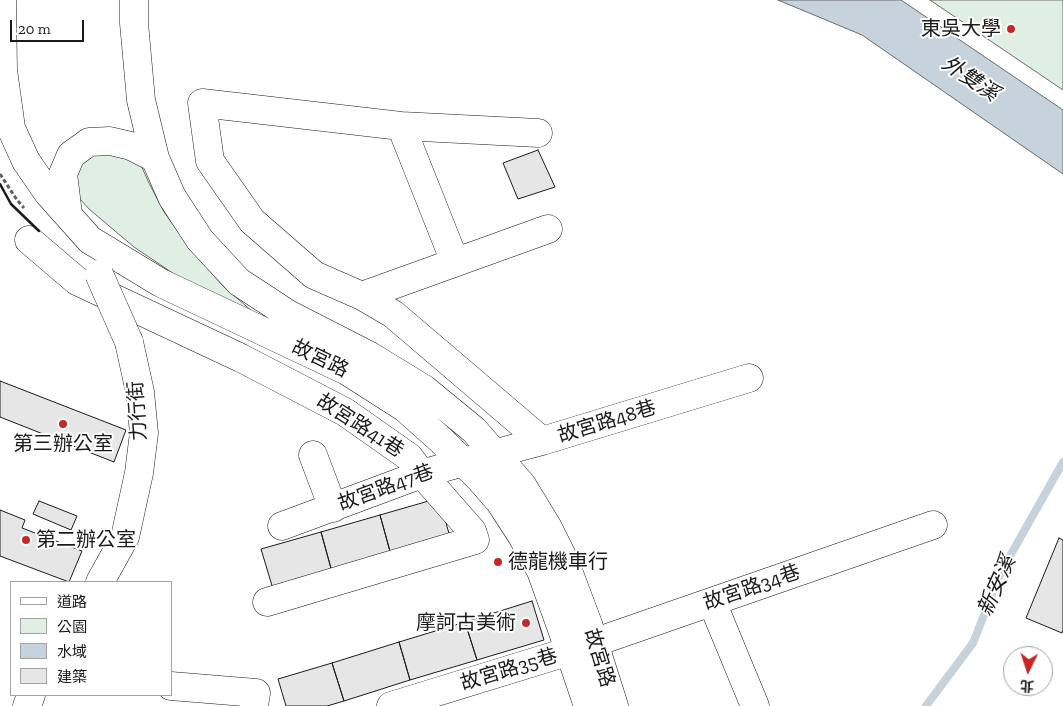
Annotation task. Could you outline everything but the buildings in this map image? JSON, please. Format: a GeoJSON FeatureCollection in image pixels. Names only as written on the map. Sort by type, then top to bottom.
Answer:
{"type":"FeatureCollection","features":[{"type":"Feature","properties":{"kind":"street","name":"故宮路"},"geometry":{"type":"LineString","coordinates":[[2,0],[3,70],[11,128],[26,161],[48,193],[90,240],[161,283],[347,371],[405,408],[442,441],[500,502],[522,536],[614,706]]}},
{"type":"Feature","properties":{"kind":"street","name":"故宮路"},"geometry":{"type":"LineString","coordinates":[[134,11],[140,100],[155,158],[172,197],[200,240],[239,282],[288,314],[370,356],[424,389],[474,430],[522,485],[564,560],[588,624],[582,646],[588,706]]}},
{"type":"Feature","properties":{"kind":"street"},"geometry":{"type":"LineString","coordinates":[[538,133],[401,126],[202,103],[210,161],[252,221],[314,275],[362,296],[393,314],[542,441]]}},
{"type":"Feature","properties":{"kind":"street"},"geometry":{"type":"LineString","coordinates":[[401,126],[455,262]]}},
{"type":"Feature","properties":{"kind":"street"},"geometry":{"type":"LineString","coordinates":[[68,214],[63,174],[71,155],[89,142],[110,140],[131,146],[155,158]]}},
{"type":"Feature","properties":{"kind":"street"},"geometry":{"type":"LineString","coordinates":[[362,296],[548,229]]}},
{"type":"Feature","properties":{"kind":"street","name":"故宮路41巷"},"geometry":{"type":"LineString","coordinates":[[29,240],[77,281],[241,358],[344,412],[409,457],[472,531],[476,540],[267,602]]}},
{"type":"Feature","properties":{"kind":"street","name":"力行街"},"geometry":{"type":"LineString","coordinates":[[90,240],[99,274],[129,342],[140,392],[144,432],[125,538],[101,581]]}},
{"type":"Feature","properties":{"kind":"street","name":"故宮路48巷"},"geometry":{"type":"LineString","coordinates":[[463,462],[495,455],[749,378]]}},
{"type":"Feature","properties":{"kind":"street"},"geometry":{"type":"LineString","coordinates":[[313,454],[333,508]]}},
{"type":"Feature","properties":{"kind":"street","name":"故宮路47巷"},"geometry":{"type":"LineString","coordinates":[[282,526],[422,474],[463,462]]}},
{"type":"Feature","properties":{"kind":"street","name":"故宮路34巷"},"geometry":{"type":"LineString","coordinates":[[582,646],[934,525]]}},
{"type":"Feature","properties":{"kind":"street"},"geometry":{"type":"LineString","coordinates":[[712,602],[755,706]]}},
{"type":"Feature","properties":{"kind":"street","name":"故宮路35巷"},"geometry":{"type":"LineString","coordinates":[[391,706],[582,646]]}},
{"type":"Feature","properties":{"kind":"street"},"geometry":{"type":"LineString","coordinates":[[172,686],[256,693],[254,706]]}},
{"type":"Feature","properties":{"kind":"green space","name":"東吳大學"},"geometry":{"type":"Polygon","coordinates":[[[930,0],[1063,0],[1063,90],[930,0]]]}},
{"type":"Feature","properties":{"kind":"green space"},"geometry":{"type":"Polygon","coordinates":[[[106,148],[140,163],[164,212],[191,250],[223,286],[253,312],[186,282],[134,247],[89,209],[73,191],[80,160],[106,148]]]}},
{"type":"Feature","properties":{"kind":"water","name":"外雙溪"},"geometry":{"type":"Polygon","coordinates":[[[778,0],[901,0],[1063,110],[1063,174],[862,35],[778,0]]]}},
{"type":"Feature","properties":{"kind":"waterway","name":"新安溪"},"geometry":{"type":"LineString","coordinates":[[926,706],[973,643],[1001,572],[1063,462]]}},
{"type":"Feature","properties":{"kind":"wall"},"geometry":{"type":"LineString","coordinates":[[0,184],[11,204],[39,231]]}},
{"type":"Feature","properties":{"kind":"place","name":"東吳大學"},"geometry":{"type":"Point","coordinates":[1011,29]}},
{"type":"Feature","properties":{"kind":"place","name":"第三辦公室"},"geometry":{"type":"Point","coordinates":[63,424]}},
{"type":"Feature","properties":{"kind":"place","name":"第二辦公室"},"geometry":{"type":"Point","coordinates":[26,540]}},
{"type":"Feature","properties":{"kind":"place","name":"德龍機車行"},"geometry":{"type":"Point","coordinates":[498,562]}},
{"type":"Feature","properties":{"kind":"place","name":"摩訶古美術"},"geometry":{"type":"Point","coordinates":[526,623]}}]}
